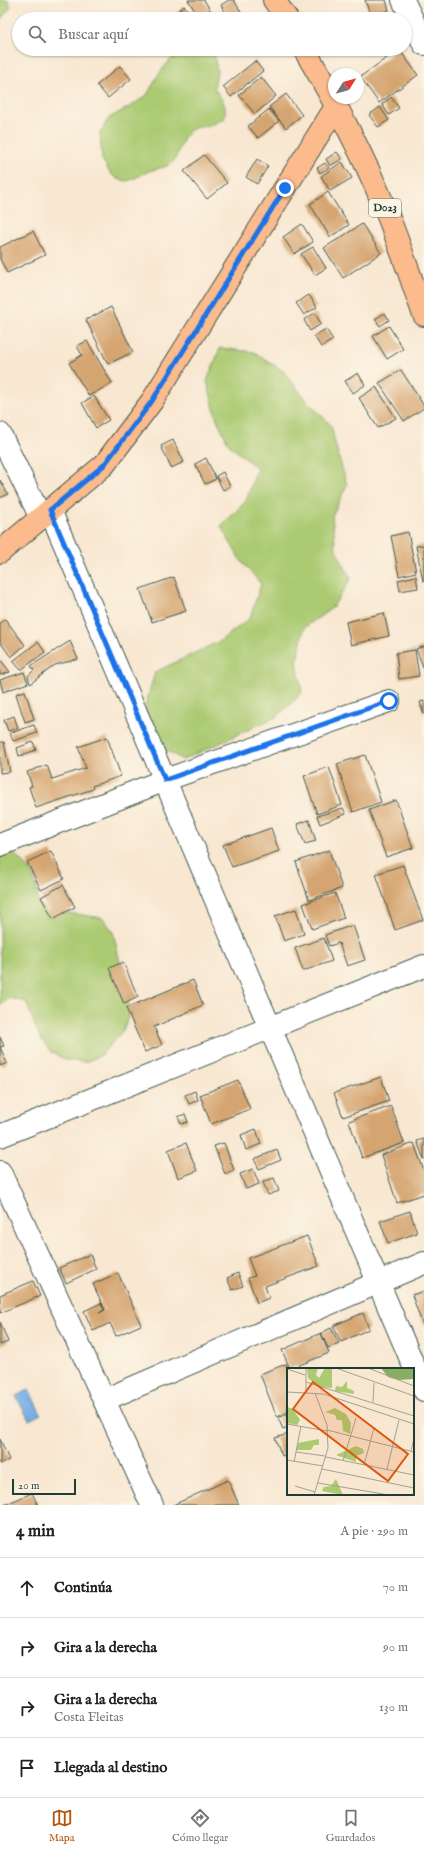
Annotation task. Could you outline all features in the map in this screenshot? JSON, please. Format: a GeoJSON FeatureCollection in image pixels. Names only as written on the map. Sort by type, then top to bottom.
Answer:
{"type":"FeatureCollection","features":[{"type":"Feature","properties":{"kind":"main road","name":"D023"},"geometry":{"type":"LineString","coordinates":[[308,56],[337,105],[385,207],[424,315]]}},
{"type":"Feature","properties":{"kind":"main road"},"geometry":{"type":"LineString","coordinates":[[0,552],[104,465],[152,401],[337,105]]}},
{"type":"Feature","properties":{"kind":"street"},"geometry":{"type":"LineString","coordinates":[[403,0],[409,12]]}},
{"type":"Feature","properties":{"kind":"street"},"geometry":{"type":"LineString","coordinates":[[412,19],[424,44]]}},
{"type":"Feature","properties":{"kind":"street"},"geometry":{"type":"LineString","coordinates":[[0,434],[45,514],[165,780],[424,1390]]}},
{"type":"Feature","properties":{"kind":"street"},"geometry":{"type":"LineString","coordinates":[[0,845],[165,780],[389,701]]}},
{"type":"Feature","properties":{"kind":"street"},"geometry":{"type":"LineString","coordinates":[[0,1136],[424,966]]}},
{"type":"Feature","properties":{"kind":"street"},"geometry":{"type":"LineString","coordinates":[[0,1172],[152,1505]]}},
{"type":"Feature","properties":{"kind":"street"},"geometry":{"type":"LineString","coordinates":[[104,1400],[378,1281],[424,1263]]}},
{"type":"Feature","properties":{"kind":"green space"},"geometry":{"type":"Polygon","coordinates":[[[0,0],[8,0],[11,7],[0,20],[0,0]]]}},
{"type":"Feature","properties":{"kind":"green space"},"geometry":{"type":"Polygon","coordinates":[[[180,56],[214,56],[217,71],[214,88],[225,106],[224,119],[208,126],[199,126],[191,130],[185,136],[174,161],[167,166],[149,171],[126,181],[117,179],[110,173],[102,159],[100,133],[109,118],[147,95],[160,72],[171,59],[180,56]]]}},
{"type":"Feature","properties":{"kind":"green space"},"geometry":{"type":"Polygon","coordinates":[[[220,348],[254,352],[283,371],[307,401],[331,425],[347,485],[332,516],[336,550],[351,579],[332,608],[304,628],[297,661],[302,693],[278,716],[183,760],[152,742],[145,707],[155,672],[220,641],[250,618],[261,584],[239,558],[221,526],[246,501],[257,468],[229,445],[216,417],[207,381],[220,348]]]}},
{"type":"Feature","properties":{"kind":"green space"},"geometry":{"type":"Polygon","coordinates":[[[0,841],[30,869],[36,885],[38,902],[50,914],[68,913],[103,918],[113,932],[128,997],[129,1014],[124,1029],[101,1055],[85,1062],[66,1060],[51,1052],[40,1038],[26,1002],[9,998],[0,1006],[0,841]]]}},
{"type":"Feature","properties":{"kind":"water"},"geometry":{"type":"Polygon","coordinates":[[[29,1390],[41,1414],[29,1420],[16,1396],[29,1390]]]}},
{"type":"Feature","properties":{"kind":"building"},"geometry":{"type":"Polygon","coordinates":[[[188,0],[204,0],[212,12],[196,12],[188,0]]]}},
{"type":"Feature","properties":{"kind":"building"},"geometry":{"type":"Polygon","coordinates":[[[229,0],[234,0],[241,12],[225,12],[221,5],[229,0]]]}},
{"type":"Feature","properties":{"kind":"building"},"geometry":{"type":"Polygon","coordinates":[[[365,0],[386,0],[389,10],[384,12],[369,12],[365,0]]]}},
{"type":"Feature","properties":{"kind":"building"},"geometry":{"type":"Polygon","coordinates":[[[184,6],[189,12],[177,12],[184,6]]]}},
{"type":"Feature","properties":{"kind":"building"},"geometry":{"type":"Polygon","coordinates":[[[389,56],[404,56],[418,75],[379,103],[364,82],[364,74],[389,56]]]}},
{"type":"Feature","properties":{"kind":"building"},"geometry":{"type":"Polygon","coordinates":[[[255,61],[263,71],[231,97],[223,87],[255,61]]]}},
{"type":"Feature","properties":{"kind":"building"},"geometry":{"type":"Polygon","coordinates":[[[120,66],[131,79],[108,98],[97,85],[120,66]]]}},
{"type":"Feature","properties":{"kind":"building"},"geometry":{"type":"Polygon","coordinates":[[[261,77],[276,96],[255,114],[239,95],[261,77]]]}},
{"type":"Feature","properties":{"kind":"building"},"geometry":{"type":"Polygon","coordinates":[[[286,94],[302,115],[286,128],[269,107],[286,94]]]}},
{"type":"Feature","properties":{"kind":"building"},"geometry":{"type":"Polygon","coordinates":[[[391,97],[399,108],[389,115],[382,104],[391,97]]]}},
{"type":"Feature","properties":{"kind":"building"},"geometry":{"type":"Polygon","coordinates":[[[380,107],[389,120],[378,127],[369,115],[380,107]]]}},
{"type":"Feature","properties":{"kind":"building"},"geometry":{"type":"Polygon","coordinates":[[[269,109],[279,121],[258,138],[248,126],[269,109]]]}},
{"type":"Feature","properties":{"kind":"building"},"geometry":{"type":"Polygon","coordinates":[[[337,152],[342,159],[330,166],[326,159],[337,152]]]}},
{"type":"Feature","properties":{"kind":"building"},"geometry":{"type":"Polygon","coordinates":[[[204,155],[227,183],[207,199],[184,171],[204,155]]]}},
{"type":"Feature","properties":{"kind":"building"},"geometry":{"type":"Polygon","coordinates":[[[257,159],[268,166],[257,184],[246,177],[257,159]]]}},
{"type":"Feature","properties":{"kind":"building"},"geometry":{"type":"Polygon","coordinates":[[[342,162],[352,178],[330,191],[321,176],[342,162]]]}},
{"type":"Feature","properties":{"kind":"building"},"geometry":{"type":"Polygon","coordinates":[[[325,163],[329,168],[320,173],[317,168],[325,163]]]}},
{"type":"Feature","properties":{"kind":"building"},"geometry":{"type":"Polygon","coordinates":[[[328,192],[349,225],[330,237],[310,204],[328,192]]]}},
{"type":"Feature","properties":{"kind":"building"},"geometry":{"type":"Polygon","coordinates":[[[302,224],[313,242],[294,254],[283,237],[302,224]]]}},
{"type":"Feature","properties":{"kind":"building"},"geometry":{"type":"Polygon","coordinates":[[[362,224],[381,253],[343,278],[324,248],[362,224]]]}},
{"type":"Feature","properties":{"kind":"building"},"geometry":{"type":"Polygon","coordinates":[[[33,231],[45,255],[7,273],[0,259],[0,247],[33,231]]]}},
{"type":"Feature","properties":{"kind":"building"},"geometry":{"type":"Polygon","coordinates":[[[313,247],[326,268],[315,275],[301,254],[313,247]]]}},
{"type":"Feature","properties":{"kind":"building"},"geometry":{"type":"Polygon","coordinates":[[[309,295],[317,307],[304,315],[296,303],[309,295]]]}},
{"type":"Feature","properties":{"kind":"building"},"geometry":{"type":"Polygon","coordinates":[[[111,307],[133,352],[108,364],[86,320],[111,307]]]}},
{"type":"Feature","properties":{"kind":"building"},"geometry":{"type":"Polygon","coordinates":[[[315,313],[321,324],[310,331],[304,320],[315,313]]]}},
{"type":"Feature","properties":{"kind":"building"},"geometry":{"type":"Polygon","coordinates":[[[385,313],[389,320],[380,326],[375,319],[385,313]]]}},
{"type":"Feature","properties":{"kind":"building"},"geometry":{"type":"Polygon","coordinates":[[[389,326],[403,349],[387,359],[373,336],[389,326]]]}},
{"type":"Feature","properties":{"kind":"building"},"geometry":{"type":"Polygon","coordinates":[[[326,329],[333,340],[321,347],[314,336],[326,329]]]}},
{"type":"Feature","properties":{"kind":"building"},"geometry":{"type":"Polygon","coordinates":[[[87,341],[112,383],[89,396],[69,363],[82,355],[77,346],[87,341]]]}},
{"type":"Feature","properties":{"kind":"building"},"geometry":{"type":"Polygon","coordinates":[[[401,370],[424,406],[424,408],[404,421],[379,383],[401,370]]]}},
{"type":"Feature","properties":{"kind":"building"},"geometry":{"type":"Polygon","coordinates":[[[358,373],[365,385],[353,393],[345,381],[358,373]]]}},
{"type":"Feature","properties":{"kind":"building"},"geometry":{"type":"Polygon","coordinates":[[[376,387],[396,418],[378,428],[359,398],[376,387]]]}},
{"type":"Feature","properties":{"kind":"building"},"geometry":{"type":"Polygon","coordinates":[[[94,396],[109,420],[96,428],[82,403],[94,396]]]}},
{"type":"Feature","properties":{"kind":"building"},"geometry":{"type":"Polygon","coordinates":[[[173,440],[184,462],[171,468],[161,446],[173,440]]]}},
{"type":"Feature","properties":{"kind":"building"},"geometry":{"type":"Polygon","coordinates":[[[206,458],[216,479],[205,484],[195,464],[206,458]]]}},
{"type":"Feature","properties":{"kind":"building"},"geometry":{"type":"Polygon","coordinates":[[[223,472],[230,486],[223,490],[216,476],[223,472]]]}},
{"type":"Feature","properties":{"kind":"building"},"geometry":{"type":"Polygon","coordinates":[[[0,480],[8,494],[0,498],[0,480]]]}},
{"type":"Feature","properties":{"kind":"building"},"geometry":{"type":"Polygon","coordinates":[[[408,532],[416,572],[399,576],[391,536],[408,532]]]}},
{"type":"Feature","properties":{"kind":"building"},"geometry":{"type":"Polygon","coordinates":[[[424,545],[424,581],[423,581],[416,546],[424,545]]]}},
{"type":"Feature","properties":{"kind":"building"},"geometry":{"type":"Polygon","coordinates":[[[416,576],[418,588],[400,591],[398,580],[416,576]]]}},
{"type":"Feature","properties":{"kind":"building"},"geometry":{"type":"Polygon","coordinates":[[[174,577],[186,611],[152,622],[140,589],[174,577]]]}},
{"type":"Feature","properties":{"kind":"building"},"geometry":{"type":"Polygon","coordinates":[[[384,613],[389,636],[351,645],[346,622],[384,613]]]}},
{"type":"Feature","properties":{"kind":"building"},"geometry":{"type":"Polygon","coordinates":[[[5,619],[25,645],[11,657],[0,642],[0,623],[5,619]]]}},
{"type":"Feature","properties":{"kind":"building"},"geometry":{"type":"Polygon","coordinates":[[[70,641],[78,659],[55,665],[30,684],[28,676],[34,670],[31,666],[70,641]]]}},
{"type":"Feature","properties":{"kind":"building"},"geometry":{"type":"Polygon","coordinates":[[[38,642],[45,652],[21,670],[13,661],[38,642]]]}},
{"type":"Feature","properties":{"kind":"building"},"geometry":{"type":"Polygon","coordinates":[[[424,646],[424,669],[416,649],[424,646]]]}},
{"type":"Feature","properties":{"kind":"building"},"geometry":{"type":"Polygon","coordinates":[[[415,650],[419,676],[399,679],[396,653],[415,650]]]}},
{"type":"Feature","properties":{"kind":"building"},"geometry":{"type":"Polygon","coordinates":[[[0,659],[10,672],[0,675],[0,659]]]}},
{"type":"Feature","properties":{"kind":"building"},"geometry":{"type":"Polygon","coordinates":[[[24,672],[28,683],[3,692],[0,680],[24,672]]]}},
{"type":"Feature","properties":{"kind":"building"},"geometry":{"type":"Polygon","coordinates":[[[25,691],[34,719],[25,722],[16,694],[25,691]]]}},
{"type":"Feature","properties":{"kind":"building"},"geometry":{"type":"Polygon","coordinates":[[[424,701],[424,715],[420,702],[424,701]]]}},
{"type":"Feature","properties":{"kind":"building"},"geometry":{"type":"Polygon","coordinates":[[[14,716],[18,728],[8,731],[4,720],[14,716]]]}},
{"type":"Feature","properties":{"kind":"building"},"geometry":{"type":"Polygon","coordinates":[[[34,725],[37,733],[13,741],[10,733],[34,725]]]}},
{"type":"Feature","properties":{"kind":"building"},"geometry":{"type":"Polygon","coordinates":[[[107,737],[121,776],[92,786],[93,789],[36,808],[29,787],[32,786],[27,772],[47,765],[52,779],[86,768],[78,747],[107,737]]]}},
{"type":"Feature","properties":{"kind":"building"},"geometry":{"type":"Polygon","coordinates":[[[0,742],[4,742],[10,772],[0,773],[0,742]]]}},
{"type":"Feature","properties":{"kind":"building"},"geometry":{"type":"Polygon","coordinates":[[[33,742],[36,750],[19,756],[17,748],[33,742]]]}},
{"type":"Feature","properties":{"kind":"building"},"geometry":{"type":"Polygon","coordinates":[[[365,755],[381,802],[353,812],[337,764],[365,755]]]}},
{"type":"Feature","properties":{"kind":"building"},"geometry":{"type":"Polygon","coordinates":[[[329,767],[342,805],[317,814],[304,776],[329,767]]]}},
{"type":"Feature","properties":{"kind":"building"},"geometry":{"type":"Polygon","coordinates":[[[396,800],[413,848],[386,857],[369,810],[396,800]]]}},
{"type":"Feature","properties":{"kind":"building"},"geometry":{"type":"Polygon","coordinates":[[[343,808],[346,814],[320,824],[317,816],[343,808]]]}},
{"type":"Feature","properties":{"kind":"building"},"geometry":{"type":"Polygon","coordinates":[[[309,820],[316,841],[305,844],[297,824],[309,820]]]}},
{"type":"Feature","properties":{"kind":"building"},"geometry":{"type":"Polygon","coordinates":[[[271,828],[279,851],[232,867],[223,845],[271,828]]]}},
{"type":"Feature","properties":{"kind":"building"},"geometry":{"type":"Polygon","coordinates":[[[329,850],[342,888],[309,900],[296,862],[329,850]]]}},
{"type":"Feature","properties":{"kind":"building"},"geometry":{"type":"Polygon","coordinates":[[[51,851],[64,879],[41,890],[27,862],[51,851]]]}},
{"type":"Feature","properties":{"kind":"building"},"geometry":{"type":"Polygon","coordinates":[[[403,865],[423,920],[395,930],[376,874],[403,865]]]}},
{"type":"Feature","properties":{"kind":"building"},"geometry":{"type":"Polygon","coordinates":[[[63,885],[75,907],[53,919],[41,897],[63,885]]]}},
{"type":"Feature","properties":{"kind":"building"},"geometry":{"type":"Polygon","coordinates":[[[335,893],[344,918],[312,929],[303,904],[335,893]]]}},
{"type":"Feature","properties":{"kind":"building"},"geometry":{"type":"Polygon","coordinates":[[[296,909],[304,934],[284,941],[275,916],[296,909]]]}},
{"type":"Feature","properties":{"kind":"building"},"geometry":{"type":"Polygon","coordinates":[[[353,925],[365,960],[347,966],[339,943],[329,946],[325,935],[353,925]]]}},
{"type":"Feature","properties":{"kind":"building"},"geometry":{"type":"Polygon","coordinates":[[[324,938],[332,961],[303,971],[295,948],[324,938]]]}},
{"type":"Feature","properties":{"kind":"building"},"geometry":{"type":"Polygon","coordinates":[[[123,962],[138,997],[124,1004],[109,968],[123,962]]]}},
{"type":"Feature","properties":{"kind":"building"},"geometry":{"type":"Polygon","coordinates":[[[193,980],[203,1005],[154,1027],[162,1045],[145,1052],[126,1008],[193,980]]]}},
{"type":"Feature","properties":{"kind":"building"},"geometry":{"type":"Polygon","coordinates":[[[0,1037],[4,1046],[0,1047],[0,1037]]]}},
{"type":"Feature","properties":{"kind":"building"},"geometry":{"type":"Polygon","coordinates":[[[0,1047],[7,1063],[0,1066],[0,1047]]]}},
{"type":"Feature","properties":{"kind":"building"},"geometry":{"type":"Polygon","coordinates":[[[381,1077],[389,1101],[343,1117],[334,1093],[381,1077]]]}},
{"type":"Feature","properties":{"kind":"building"},"geometry":{"type":"Polygon","coordinates":[[[238,1080],[250,1109],[211,1124],[200,1095],[238,1080]]]}},
{"type":"Feature","properties":{"kind":"building"},"geometry":{"type":"Polygon","coordinates":[[[195,1091],[198,1100],[189,1104],[185,1095],[195,1091]]]}},
{"type":"Feature","properties":{"kind":"building"},"geometry":{"type":"Polygon","coordinates":[[[391,1106],[404,1143],[362,1158],[349,1121],[391,1106]]]}},
{"type":"Feature","properties":{"kind":"building"},"geometry":{"type":"Polygon","coordinates":[[[185,1114],[188,1122],[181,1124],[178,1117],[185,1114]]]}},
{"type":"Feature","properties":{"kind":"building"},"geometry":{"type":"Polygon","coordinates":[[[256,1129],[261,1144],[246,1150],[241,1135],[256,1129]]]}},
{"type":"Feature","properties":{"kind":"building"},"geometry":{"type":"Polygon","coordinates":[[[424,1139],[424,1160],[417,1141],[424,1139]]]}},
{"type":"Feature","properties":{"kind":"building"},"geometry":{"type":"Polygon","coordinates":[[[186,1143],[197,1171],[178,1178],[168,1150],[186,1143]]]}},
{"type":"Feature","properties":{"kind":"building"},"geometry":{"type":"Polygon","coordinates":[[[224,1143],[234,1170],[225,1174],[214,1146],[224,1143]]]}},
{"type":"Feature","properties":{"kind":"building"},"geometry":{"type":"Polygon","coordinates":[[[414,1143],[424,1171],[424,1194],[397,1203],[381,1155],[414,1143]]]}},
{"type":"Feature","properties":{"kind":"building"},"geometry":{"type":"Polygon","coordinates":[[[277,1150],[281,1160],[259,1169],[254,1159],[277,1150]]]}},
{"type":"Feature","properties":{"kind":"building"},"geometry":{"type":"Polygon","coordinates":[[[253,1169],[259,1184],[246,1189],[240,1174],[253,1169]]]}},
{"type":"Feature","properties":{"kind":"building"},"geometry":{"type":"Polygon","coordinates":[[[274,1178],[279,1191],[268,1195],[263,1182],[274,1178]]]}},
{"type":"Feature","properties":{"kind":"building"},"geometry":{"type":"Polygon","coordinates":[[[410,1211],[417,1233],[388,1243],[380,1221],[410,1211]]]}},
{"type":"Feature","properties":{"kind":"building"},"geometry":{"type":"Polygon","coordinates":[[[307,1236],[319,1266],[265,1286],[269,1298],[257,1303],[248,1278],[255,1276],[248,1258],[307,1236]]]}},
{"type":"Feature","properties":{"kind":"building"},"geometry":{"type":"Polygon","coordinates":[[[90,1254],[96,1269],[66,1283],[59,1268],[90,1254]]]}},
{"type":"Feature","properties":{"kind":"building"},"geometry":{"type":"Polygon","coordinates":[[[118,1273],[141,1325],[116,1336],[110,1323],[93,1331],[84,1311],[101,1303],[104,1310],[99,1313],[105,1310],[93,1284],[118,1273]]]}},
{"type":"Feature","properties":{"kind":"building"},"geometry":{"type":"Polygon","coordinates":[[[238,1273],[243,1286],[232,1290],[227,1278],[238,1273]]]}},
{"type":"Feature","properties":{"kind":"building"},"geometry":{"type":"Polygon","coordinates":[[[33,1281],[40,1296],[0,1313],[0,1295],[33,1281]]]}},
{"type":"Feature","properties":{"kind":"building"},"geometry":{"type":"Polygon","coordinates":[[[424,1291],[424,1329],[412,1295],[424,1291]]]}},
{"type":"Feature","properties":{"kind":"building"},"geometry":{"type":"Polygon","coordinates":[[[363,1313],[369,1329],[341,1342],[333,1326],[363,1313]]]}},
{"type":"Feature","properties":{"kind":"building"},"geometry":{"type":"Polygon","coordinates":[[[0,1322],[8,1342],[0,1345],[0,1322]]]}},
{"type":"Feature","properties":{"kind":"building"},"geometry":{"type":"Polygon","coordinates":[[[331,1328],[339,1343],[328,1348],[321,1333],[331,1328]]]}},
{"type":"Feature","properties":{"kind":"building"},"geometry":{"type":"Polygon","coordinates":[[[321,1333],[329,1353],[290,1368],[282,1350],[321,1333]]]}},
{"type":"Feature","properties":{"kind":"building"},"geometry":{"type":"Polygon","coordinates":[[[286,1364],[288,1368],[287,1412],[277,1417],[260,1374],[286,1364]]]}},
{"type":"Feature","properties":{"kind":"building"},"geometry":{"type":"Polygon","coordinates":[[[287,1414],[287,1427],[283,1429],[278,1418],[287,1414]]]}},
{"type":"Feature","properties":{"kind":"building"},"geometry":{"type":"Polygon","coordinates":[[[287,1434],[287,1454],[282,1456],[275,1438],[287,1434]]]}},
{"type":"Feature","properties":{"kind":"building"},"geometry":{"type":"Polygon","coordinates":[[[0,1439],[9,1460],[0,1464],[0,1439]]]}},
{"type":"Feature","properties":{"kind":"building"},"geometry":{"type":"Polygon","coordinates":[[[228,1480],[239,1505],[173,1505],[228,1480]]]}},
{"type":"Feature","properties":{"kind":"building"},"geometry":{"type":"Polygon","coordinates":[[[32,1493],[38,1505],[4,1505],[32,1493]]]}},
{"type":"Feature","properties":{"kind":"route"},"geometry":{"type":"LineString","coordinates":[[285,188],[152,401],[104,465],[50,510],[165,780],[389,701]]}}]}
